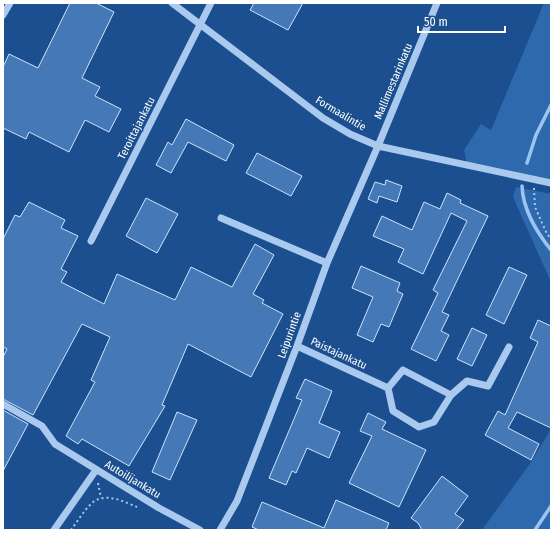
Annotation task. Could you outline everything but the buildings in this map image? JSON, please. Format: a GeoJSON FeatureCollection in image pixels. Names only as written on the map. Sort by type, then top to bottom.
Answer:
{"type":"FeatureCollection","features":[{"type":"Feature","properties":{"kind":"street"},"geometry":{"type":"LineString","coordinates":[[3,15],[10,3]]}},
{"type":"Feature","properties":{"kind":"street","name":"Formaalintie"},"geometry":{"type":"LineString","coordinates":[[172,3],[323,118],[350,134],[378,146],[551,183]]}},
{"type":"Feature","properties":{"kind":"street","name":"Teroittajankatu"},"geometry":{"type":"LineString","coordinates":[[91,241],[211,3]]}},
{"type":"Feature","properties":{"kind":"street","name":"Mallimestarinkatu"},"geometry":{"type":"LineString","coordinates":[[378,146],[437,3]]}},
{"type":"Feature","properties":{"kind":"street","name":"Leipurintie"},"geometry":{"type":"LineString","coordinates":[[220,530],[237,501],[297,346],[327,262],[378,146]]}},
{"type":"Feature","properties":{"kind":"street"},"geometry":{"type":"LineString","coordinates":[[221,218],[327,262]]}},
{"type":"Feature","properties":{"kind":"street","name":"Paistajankatu"},"geometry":{"type":"LineString","coordinates":[[297,346],[388,388]]}},
{"type":"Feature","properties":{"kind":"street"},"geometry":{"type":"LineString","coordinates":[[451,395],[403,370],[388,388],[393,411],[419,427],[434,422],[451,395],[467,381],[488,386],[510,347]]}},
{"type":"Feature","properties":{"kind":"street","name":"Autoilijankatu"},"geometry":{"type":"LineString","coordinates":[[3,404],[42,426],[55,444],[159,508],[200,530]]}},
{"type":"Feature","properties":{"kind":"street"},"geometry":{"type":"LineString","coordinates":[[54,530],[96,470]]}},
{"type":"Feature","properties":{"kind":"path"},"geometry":{"type":"LineString","coordinates":[[534,179],[535,207],[547,234],[551,239]]}},
{"type":"Feature","properties":{"kind":"path"},"geometry":{"type":"LineString","coordinates":[[71,530],[91,504],[101,498],[118,499],[144,510]]}},
{"type":"Feature","properties":{"kind":"shaded area"},"geometry":{"type":"Polygon","coordinates":[[[544,3],[551,3],[551,180],[467,164],[464,150],[481,124],[491,130],[544,3]]]}},
{"type":"Feature","properties":{"kind":"shaded area"},"geometry":{"type":"Polygon","coordinates":[[[516,187],[551,194],[551,282],[513,197],[516,187]]]}},
{"type":"Feature","properties":{"kind":"shaded area"},"geometry":{"type":"Polygon","coordinates":[[[551,429],[551,530],[482,530],[531,462],[551,429]]]}},
{"type":"Feature","properties":{"kind":"waterway"},"geometry":{"type":"LineString","coordinates":[[527,163],[536,135],[551,105]]}},
{"type":"Feature","properties":{"kind":"waterway"},"geometry":{"type":"LineString","coordinates":[[522,186],[525,203],[531,220],[551,250]]}},
{"type":"Feature","properties":{"kind":"waterway"},"geometry":{"type":"LineString","coordinates":[[535,530],[551,506]]}}]}
